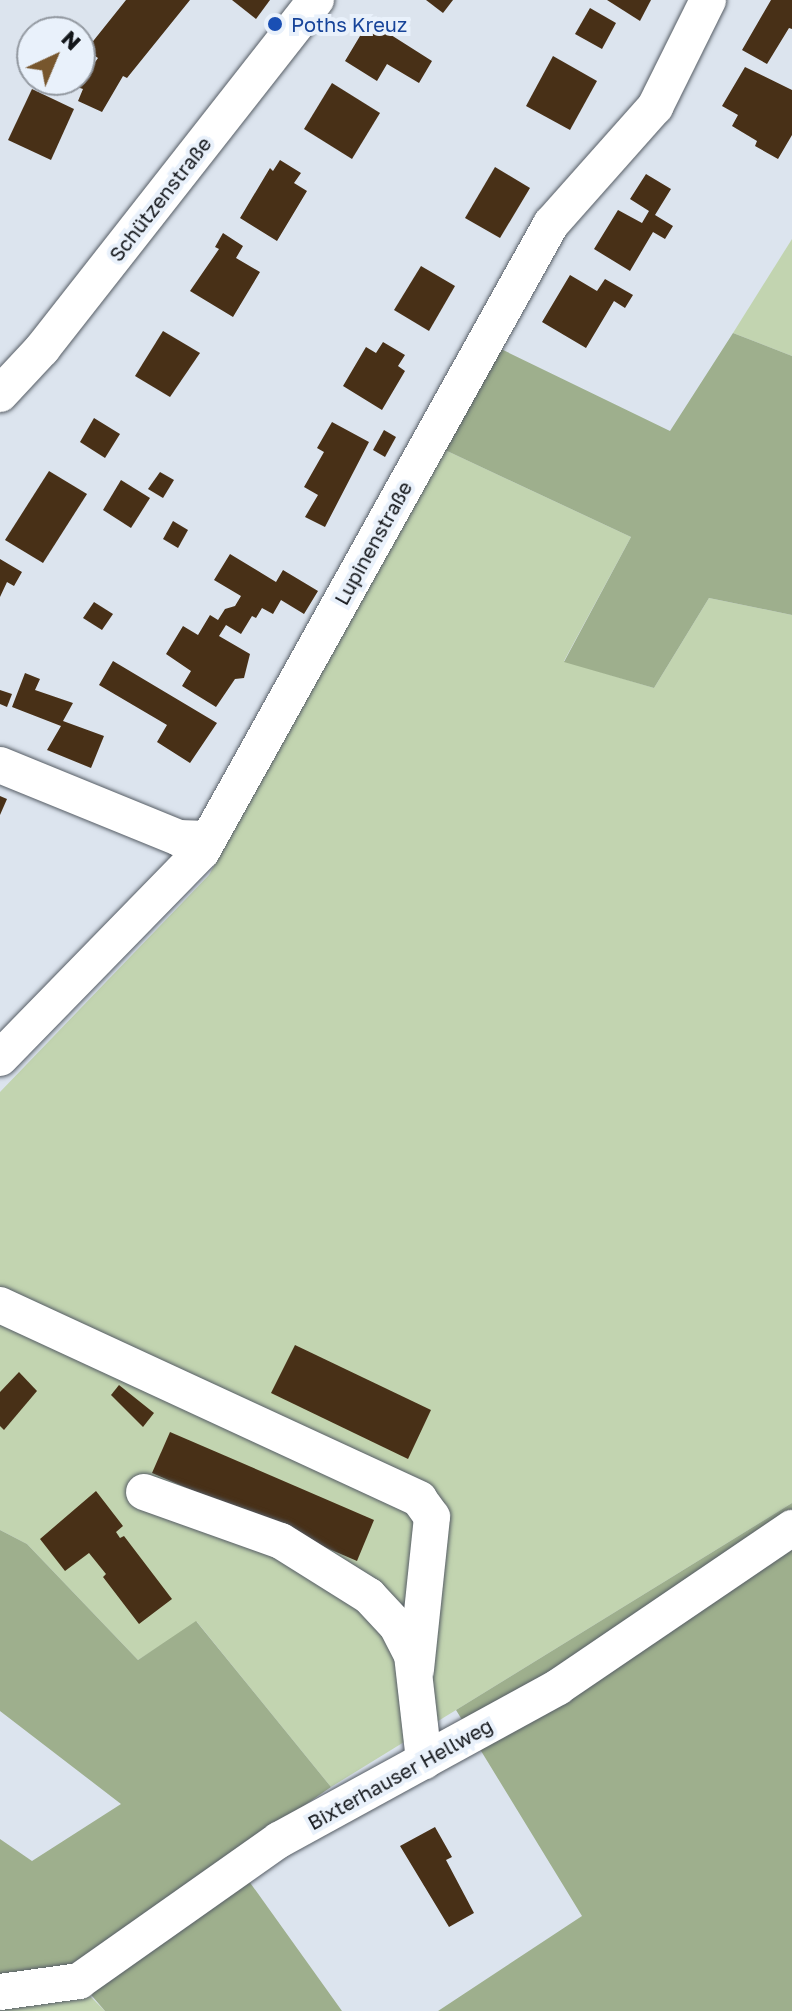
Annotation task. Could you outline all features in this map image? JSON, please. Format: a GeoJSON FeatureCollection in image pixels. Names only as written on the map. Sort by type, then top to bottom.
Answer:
{"type":"FeatureCollection","features":[{"type":"Feature","properties":{"kind":"street","name":"Schützenstraße"},"geometry":{"type":"LineString","coordinates":[[0,394],[42,349],[316,0]]}},
{"type":"Feature","properties":{"kind":"street","name":"Lupinenstraße"},"geometry":{"type":"LineString","coordinates":[[0,1058],[202,851],[551,224],[655,107],[708,0]]}},
{"type":"Feature","properties":{"kind":"street"},"geometry":{"type":"LineString","coordinates":[[0,765],[179,838],[208,839]]}},
{"type":"Feature","properties":{"kind":"street"},"geometry":{"type":"LineString","coordinates":[[0,1305],[419,1499],[432,1517],[416,1669],[424,1761]]}},
{"type":"Feature","properties":{"kind":"street"},"geometry":{"type":"LineString","coordinates":[[144,1492],[281,1541],[342,1576],[369,1596],[397,1626],[407,1641],[416,1669]]}},
{"type":"Feature","properties":{"kind":"street","name":"Bixterhauser Hellweg"},"geometry":{"type":"LineString","coordinates":[[0,1992],[79,1981],[279,1840],[558,1687],[792,1528]]}},
{"type":"Feature","properties":{"kind":"green space"},"geometry":{"type":"Polygon","coordinates":[[[792,239],[792,356],[733,333],[792,239]]]}},
{"type":"Feature","properties":{"kind":"green space"},"geometry":{"type":"Polygon","coordinates":[[[733,333],[792,356],[792,615],[709,598],[654,688],[564,662],[631,537],[445,450],[501,349],[670,431],[733,333]]]}},
{"type":"Feature","properties":{"kind":"green space"},"geometry":{"type":"Polygon","coordinates":[[[445,450],[631,537],[564,661],[654,688],[709,598],[792,615],[792,1503],[331,1787],[197,1622],[138,1660],[27,1544],[0,1530],[0,1092],[209,875],[445,450]]]}},
{"type":"Feature","properties":{"kind":"green space"},"geometry":{"type":"Polygon","coordinates":[[[792,1503],[792,2011],[438,2011],[582,1916],[456,1710],[792,1503]]]}},
{"type":"Feature","properties":{"kind":"green space"},"geometry":{"type":"Polygon","coordinates":[[[0,1530],[27,1544],[138,1660],[196,1621],[331,1787],[231,1856],[342,2011],[105,2011],[67,1967],[0,1976],[0,1839],[32,1861],[121,1804],[0,1711],[0,1530]]]}},
{"type":"Feature","properties":{"kind":"green space"},"geometry":{"type":"Polygon","coordinates":[[[90,1996],[105,2011],[0,2011],[0,2008],[90,1996]]]}},
{"type":"Feature","properties":{"kind":"building"},"geometry":{"type":"Polygon","coordinates":[[[126,0],[190,0],[127,78],[123,76],[102,112],[78,101],[80,96],[96,96],[96,38],[126,0]]]}},
{"type":"Feature","properties":{"kind":"building"},"geometry":{"type":"Polygon","coordinates":[[[232,0],[270,0],[256,19],[232,0]]]}},
{"type":"Feature","properties":{"kind":"building"},"geometry":{"type":"Polygon","coordinates":[[[426,0],[453,0],[443,13],[426,0]]]}},
{"type":"Feature","properties":{"kind":"building"},"geometry":{"type":"Polygon","coordinates":[[[607,0],[651,0],[640,21],[607,0]]]}},
{"type":"Feature","properties":{"kind":"building"},"geometry":{"type":"Polygon","coordinates":[[[771,0],[792,0],[792,29],[789,28],[767,64],[742,50],[771,0]]]}},
{"type":"Feature","properties":{"kind":"building"},"geometry":{"type":"Polygon","coordinates":[[[590,8],[616,23],[602,49],[575,34],[590,8]]]}},
{"type":"Feature","properties":{"kind":"building"},"geometry":{"type":"Polygon","coordinates":[[[369,21],[432,61],[419,83],[387,64],[377,81],[345,61],[369,21]]]}},
{"type":"Feature","properties":{"kind":"building"},"geometry":{"type":"Polygon","coordinates":[[[553,56],[597,81],[570,130],[526,106],[553,56]]]}},
{"type":"Feature","properties":{"kind":"building"},"geometry":{"type":"Polygon","coordinates":[[[745,67],[792,90],[792,135],[778,159],[755,146],[757,141],[732,126],[738,115],[722,106],[745,67]]]}},
{"type":"Feature","properties":{"kind":"building"},"geometry":{"type":"Polygon","coordinates":[[[332,83],[380,113],[352,159],[304,129],[332,83]]]}},
{"type":"Feature","properties":{"kind":"building"},"geometry":{"type":"Polygon","coordinates":[[[29,96],[47,96],[74,109],[51,160],[8,140],[29,96]]]}},
{"type":"Feature","properties":{"kind":"building"},"geometry":{"type":"Polygon","coordinates":[[[280,160],[301,173],[294,183],[307,191],[277,241],[240,218],[270,168],[273,171],[280,160]]]}},
{"type":"Feature","properties":{"kind":"building"},"geometry":{"type":"Polygon","coordinates":[[[495,167],[530,188],[500,238],[465,218],[495,167]]]}},
{"type":"Feature","properties":{"kind":"building"},"geometry":{"type":"Polygon","coordinates":[[[646,174],[671,189],[655,215],[673,226],[665,239],[653,232],[630,271],[594,249],[618,210],[642,223],[649,211],[630,199],[646,174]]]}},
{"type":"Feature","properties":{"kind":"building"},"geometry":{"type":"Polygon","coordinates":[[[223,233],[243,246],[236,258],[260,272],[233,317],[190,291],[219,249],[215,247],[223,233]]]}},
{"type":"Feature","properties":{"kind":"building"},"geometry":{"type":"Polygon","coordinates":[[[421,266],[455,286],[429,331],[394,310],[421,266]]]}},
{"type":"Feature","properties":{"kind":"building"},"geometry":{"type":"Polygon","coordinates":[[[570,275],[597,291],[605,279],[633,295],[625,308],[614,301],[586,348],[542,322],[570,275]]]}},
{"type":"Feature","properties":{"kind":"building"},"geometry":{"type":"Polygon","coordinates":[[[163,331],[200,353],[170,397],[135,376],[163,331]]]}},
{"type":"Feature","properties":{"kind":"building"},"geometry":{"type":"Polygon","coordinates":[[[383,342],[405,355],[398,366],[405,371],[382,410],[343,386],[366,347],[376,353],[383,342]]]}},
{"type":"Feature","properties":{"kind":"building"},"geometry":{"type":"Polygon","coordinates":[[[94,418],[120,434],[105,458],[80,442],[94,418]]]}},
{"type":"Feature","properties":{"kind":"building"},"geometry":{"type":"Polygon","coordinates":[[[332,422],[369,442],[325,527],[305,517],[318,495],[304,487],[324,452],[317,448],[332,422]]]}},
{"type":"Feature","properties":{"kind":"building"},"geometry":{"type":"Polygon","coordinates":[[[384,430],[396,437],[385,457],[373,450],[384,430]]]}},
{"type":"Feature","properties":{"kind":"building"},"geometry":{"type":"Polygon","coordinates":[[[49,471],[87,494],[43,563],[5,540],[49,471]]]}},
{"type":"Feature","properties":{"kind":"building"},"geometry":{"type":"Polygon","coordinates":[[[160,472],[174,480],[163,498],[148,489],[160,472]]]}},
{"type":"Feature","properties":{"kind":"building"},"geometry":{"type":"Polygon","coordinates":[[[121,480],[150,498],[131,528],[103,510],[121,480]]]}},
{"type":"Feature","properties":{"kind":"building"},"geometry":{"type":"Polygon","coordinates":[[[173,521],[188,530],[178,548],[163,539],[173,521]]]}},
{"type":"Feature","properties":{"kind":"building"},"geometry":{"type":"Polygon","coordinates":[[[230,554],[276,582],[283,570],[318,591],[304,614],[281,600],[273,614],[262,608],[256,618],[252,616],[241,634],[226,625],[219,636],[250,654],[244,678],[235,679],[216,707],[182,686],[191,671],[166,654],[183,626],[198,635],[210,615],[218,620],[225,609],[235,606],[241,596],[214,580],[230,554]]]}},
{"type":"Feature","properties":{"kind":"building"},"geometry":{"type":"Polygon","coordinates":[[[0,559],[22,572],[14,586],[7,582],[0,597],[0,559]]]}},
{"type":"Feature","properties":{"kind":"building"},"geometry":{"type":"Polygon","coordinates":[[[94,602],[113,614],[102,630],[83,618],[94,602]]]}},
{"type":"Feature","properties":{"kind":"building"},"geometry":{"type":"Polygon","coordinates":[[[113,661],[217,723],[190,763],[157,742],[167,725],[99,685],[113,661]]]}},
{"type":"Feature","properties":{"kind":"building"},"geometry":{"type":"Polygon","coordinates":[[[25,673],[40,679],[35,690],[73,703],[63,721],[104,736],[91,768],[47,750],[61,726],[12,707],[25,673]]]}},
{"type":"Feature","properties":{"kind":"building"},"geometry":{"type":"Polygon","coordinates":[[[0,690],[12,694],[7,707],[0,704],[0,690]]]}},
{"type":"Feature","properties":{"kind":"building"},"geometry":{"type":"Polygon","coordinates":[[[0,796],[7,799],[0,815],[0,796]]]}},
{"type":"Feature","properties":{"kind":"building"},"geometry":{"type":"Polygon","coordinates":[[[295,1345],[431,1410],[408,1459],[271,1393],[295,1345]]]}},
{"type":"Feature","properties":{"kind":"building"},"geometry":{"type":"Polygon","coordinates":[[[19,1372],[37,1391],[4,1430],[0,1426],[0,1392],[19,1372]]]}},
{"type":"Feature","properties":{"kind":"building"},"geometry":{"type":"Polygon","coordinates":[[[119,1385],[154,1413],[143,1427],[111,1395],[119,1385]]]}},
{"type":"Feature","properties":{"kind":"building"},"geometry":{"type":"Polygon","coordinates":[[[170,1432],[374,1520],[357,1561],[152,1473],[170,1432]]]}},
{"type":"Feature","properties":{"kind":"building"},"geometry":{"type":"Polygon","coordinates":[[[96,1491],[123,1526],[116,1532],[120,1538],[124,1536],[172,1599],[139,1624],[89,1553],[65,1571],[40,1539],[96,1491]]]}},
{"type":"Feature","properties":{"kind":"building"},"geometry":{"type":"Polygon","coordinates":[[[435,1827],[452,1857],[446,1860],[474,1913],[449,1927],[400,1846],[435,1827]]]}},
{"type":"Feature","properties":{"kind":"place","name":"Poths Kreuz"},"geometry":{"type":"Point","coordinates":[275,24]}}]}
